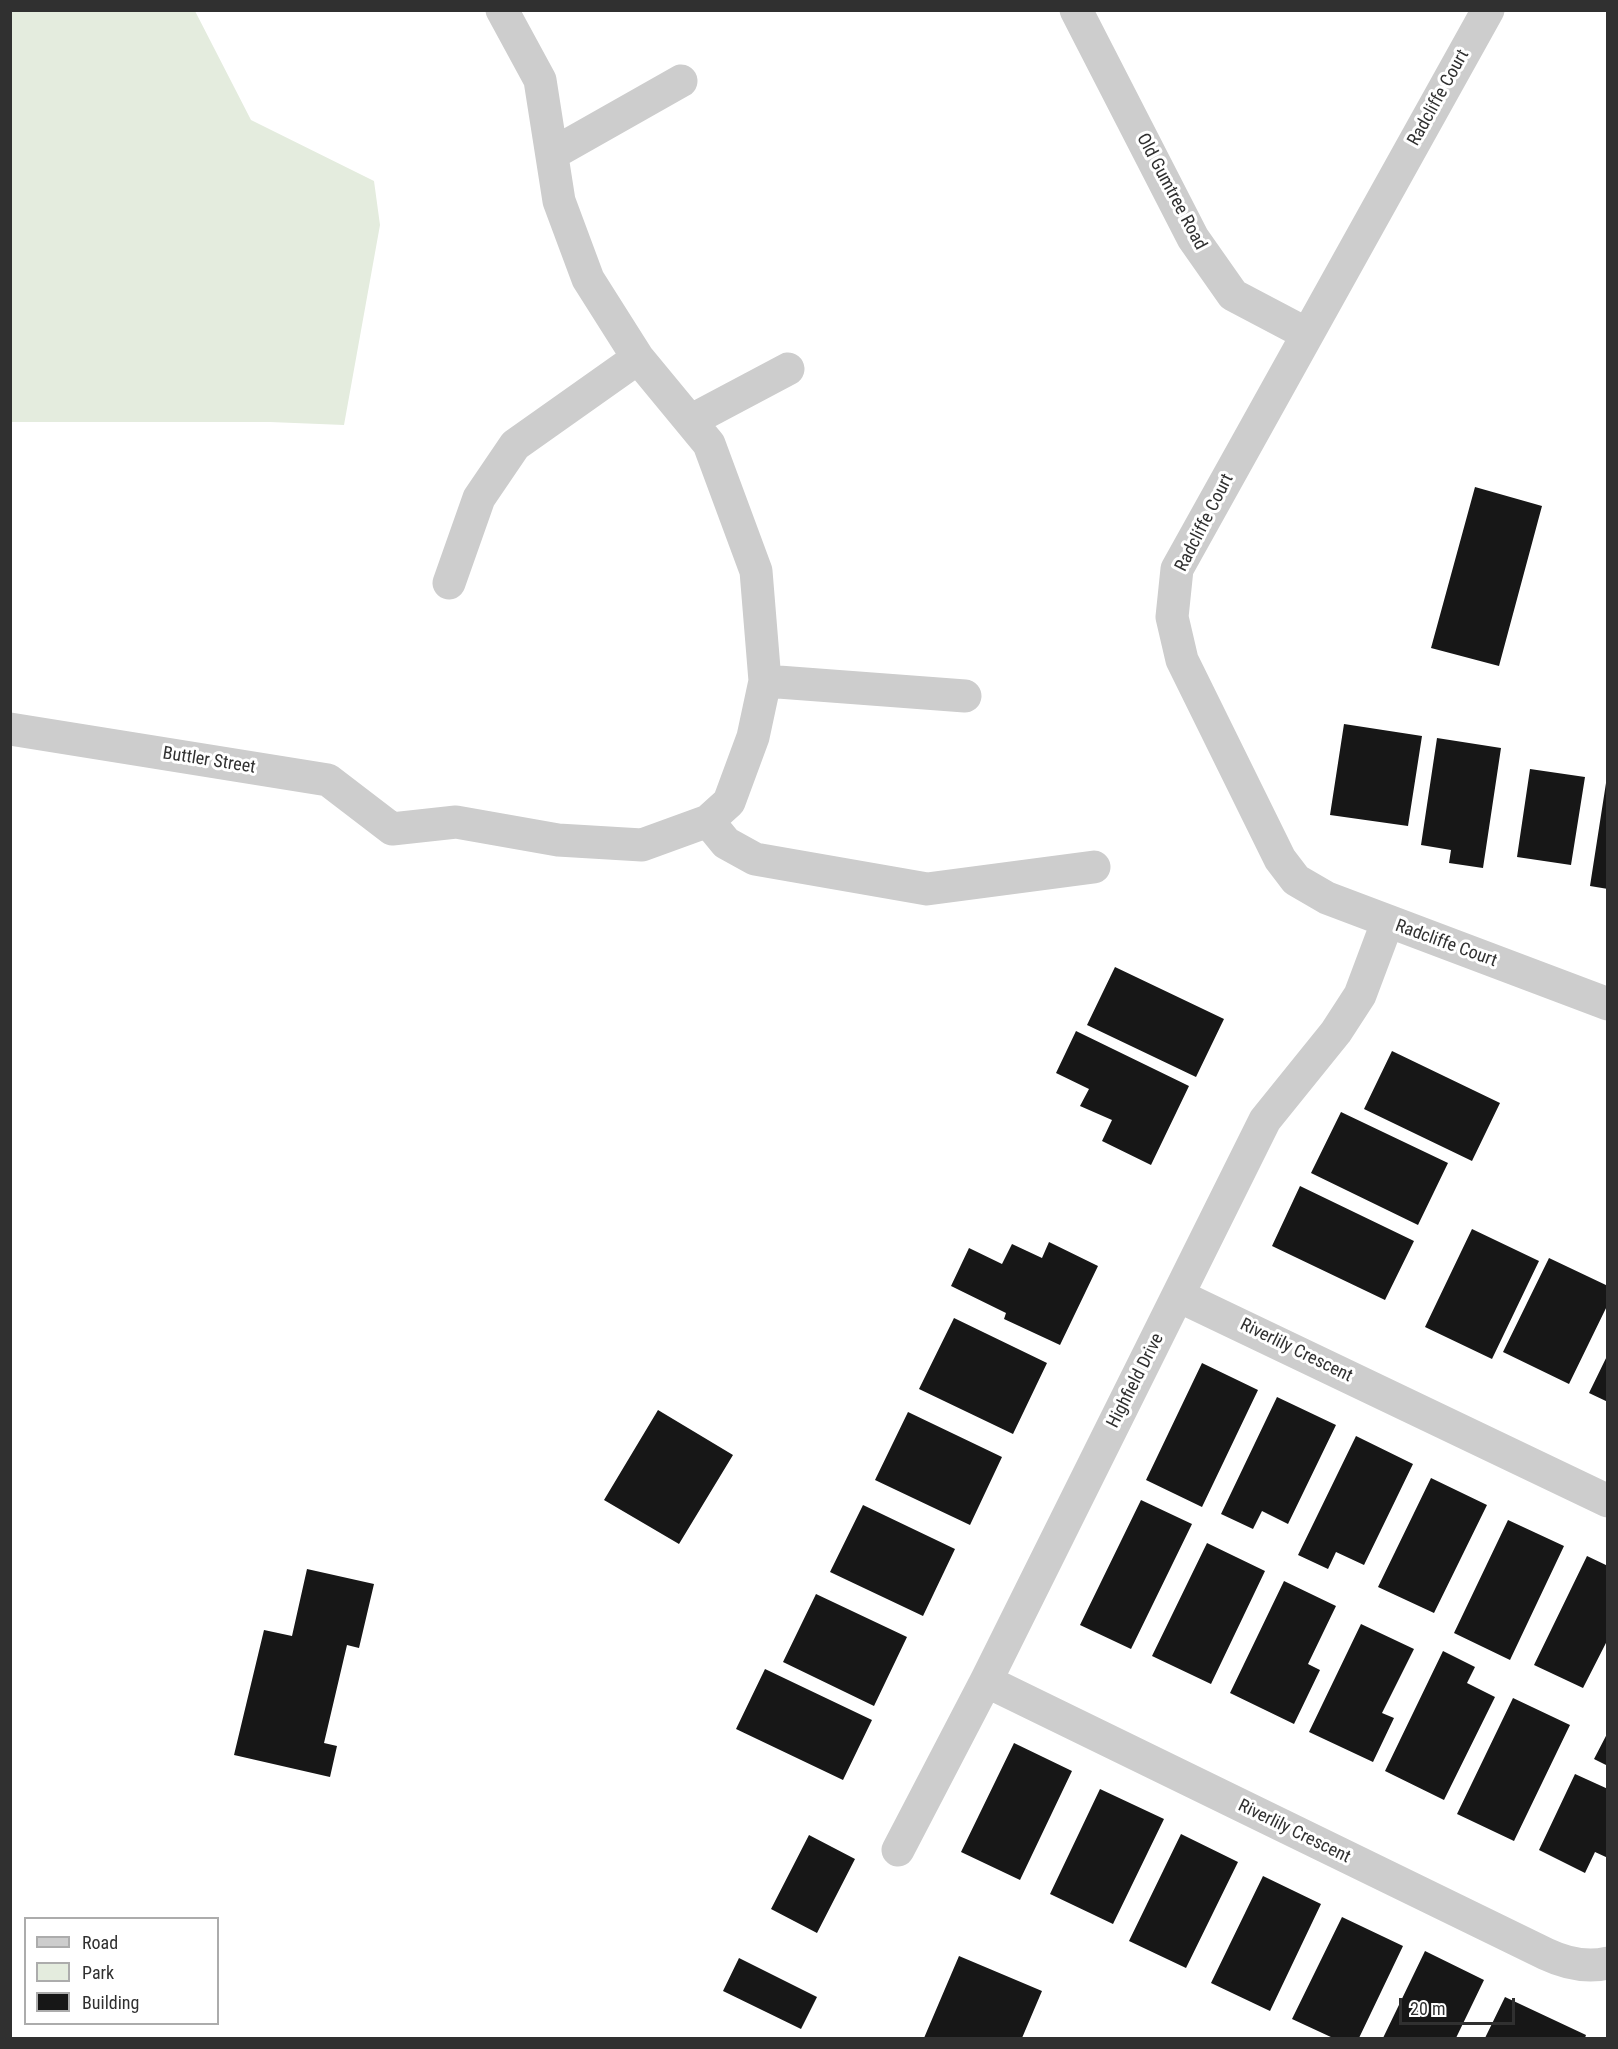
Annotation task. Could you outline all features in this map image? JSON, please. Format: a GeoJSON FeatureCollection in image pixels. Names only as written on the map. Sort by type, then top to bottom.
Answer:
{"type":"FeatureCollection","features":[{"type":"Feature","properties":{"kind":"street"},"geometry":{"type":"LineString","coordinates":[[502,10],[540,80],[559,201],[588,279],[638,358],[709,444],[756,572],[765,681],[753,737],[729,802],[708,821],[726,843],[755,859],[927,889],[1094,867]]}},
{"type":"Feature","properties":{"kind":"street","name":"Old Gumtree Road"},"geometry":{"type":"LineString","coordinates":[[1076,10],[1193,238],[1233,295],[1307,334]]}},
{"type":"Feature","properties":{"kind":"street","name":"Radcliffe Court"},"geometry":{"type":"LineString","coordinates":[[1488,10],[1177,569],[1172,617],[1182,660],[1280,859],[1296,880],[1326,898],[1388,923],[1608,1004]]}},
{"type":"Feature","properties":{"kind":"street"},"geometry":{"type":"LineString","coordinates":[[552,154],[681,81]]}},
{"type":"Feature","properties":{"kind":"street"},"geometry":{"type":"LineString","coordinates":[[449,583],[479,498],[515,446],[638,358]]}},
{"type":"Feature","properties":{"kind":"street"},"geometry":{"type":"LineString","coordinates":[[690,421],[788,369]]}},
{"type":"Feature","properties":{"kind":"street"},"geometry":{"type":"LineString","coordinates":[[765,681],[965,696]]}},
{"type":"Feature","properties":{"kind":"street","name":"Buttler Street"},"geometry":{"type":"LineString","coordinates":[[10,729],[328,780],[392,829],[456,822],[558,840],[642,845],[708,821]]}},
{"type":"Feature","properties":{"kind":"street","name":"Highfield Drive"},"geometry":{"type":"LineString","coordinates":[[898,1850],[986,1681],[1265,1120],[1336,1032],[1360,995],[1388,923]]}},
{"type":"Feature","properties":{"kind":"street","name":"Riverlily Crescent"},"geometry":{"type":"LineString","coordinates":[[1179,1296],[1608,1501]]}},
{"type":"Feature","properties":{"kind":"street","name":"Riverlily Crescent"},"geometry":{"type":"LineString","coordinates":[[986,1681],[1546,1954],[1562,1961],[1578,1964],[1608,1964]]}},
{"type":"Feature","properties":{"kind":"green space"},"geometry":{"type":"Polygon","coordinates":[[[10,11],[195,11],[251,120],[374,181],[380,225],[344,425],[270,422],[11,422],[10,11]]]}},
{"type":"Feature","properties":{"kind":"building"},"geometry":{"type":"Polygon","coordinates":[[[1475,487],[1542,506],[1499,666],[1431,648],[1475,487]]]}},
{"type":"Feature","properties":{"kind":"building"},"geometry":{"type":"Polygon","coordinates":[[[1344,724],[1422,736],[1408,826],[1330,815],[1344,724]]]}},
{"type":"Feature","properties":{"kind":"building"},"geometry":{"type":"Polygon","coordinates":[[[1437,738],[1501,748],[1483,868],[1449,863],[1451,850],[1421,845],[1437,738]]]}},
{"type":"Feature","properties":{"kind":"building"},"geometry":{"type":"Polygon","coordinates":[[[1530,769],[1585,777],[1571,865],[1517,857],[1530,769]]]}},
{"type":"Feature","properties":{"kind":"building"},"geometry":{"type":"Polygon","coordinates":[[[1606,783],[1608,783],[1608,889],[1590,886],[1606,783]]]}},
{"type":"Feature","properties":{"kind":"building"},"geometry":{"type":"Polygon","coordinates":[[[1115,967],[1224,1019],[1196,1077],[1087,1025],[1115,967]]]}},
{"type":"Feature","properties":{"kind":"building"},"geometry":{"type":"Polygon","coordinates":[[[1076,1031],[1189,1086],[1151,1165],[1102,1141],[1112,1120],[1080,1106],[1089,1089],[1056,1073],[1076,1031]]]}},
{"type":"Feature","properties":{"kind":"building"},"geometry":{"type":"Polygon","coordinates":[[[1392,1051],[1500,1103],[1472,1161],[1364,1109],[1392,1051]]]}},
{"type":"Feature","properties":{"kind":"building"},"geometry":{"type":"Polygon","coordinates":[[[1341,1112],[1448,1163],[1418,1225],[1311,1173],[1341,1112]]]}},
{"type":"Feature","properties":{"kind":"building"},"geometry":{"type":"Polygon","coordinates":[[[1300,1186],[1414,1241],[1385,1300],[1272,1246],[1300,1186]]]}},
{"type":"Feature","properties":{"kind":"building"},"geometry":{"type":"Polygon","coordinates":[[[1472,1229],[1539,1261],[1492,1359],[1425,1327],[1472,1229]]]}},
{"type":"Feature","properties":{"kind":"building"},"geometry":{"type":"Polygon","coordinates":[[[1049,1242],[1098,1266],[1060,1345],[1004,1319],[1006,1313],[951,1286],[969,1248],[1002,1264],[1012,1244],[1042,1258],[1049,1242]]]}},
{"type":"Feature","properties":{"kind":"building"},"geometry":{"type":"Polygon","coordinates":[[[1549,1258],[1608,1286],[1608,1304],[1569,1384],[1503,1352],[1549,1258]]]}},
{"type":"Feature","properties":{"kind":"building"},"geometry":{"type":"Polygon","coordinates":[[[954,1318],[1047,1363],[1013,1434],[919,1389],[954,1318]]]}},
{"type":"Feature","properties":{"kind":"building"},"geometry":{"type":"Polygon","coordinates":[[[1608,1354],[1608,1402],[1589,1393],[1608,1354]]]}},
{"type":"Feature","properties":{"kind":"building"},"geometry":{"type":"Polygon","coordinates":[[[1202,1363],[1258,1390],[1202,1507],[1146,1480],[1202,1363]]]}},
{"type":"Feature","properties":{"kind":"building"},"geometry":{"type":"Polygon","coordinates":[[[1277,1397],[1336,1425],[1288,1524],[1262,1511],[1253,1529],[1221,1514],[1277,1397]]]}},
{"type":"Feature","properties":{"kind":"building"},"geometry":{"type":"Polygon","coordinates":[[[658,1410],[733,1455],[679,1544],[604,1500],[658,1410]]]}},
{"type":"Feature","properties":{"kind":"building"},"geometry":{"type":"Polygon","coordinates":[[[908,1412],[1002,1457],[970,1525],[875,1480],[908,1412]]]}},
{"type":"Feature","properties":{"kind":"building"},"geometry":{"type":"Polygon","coordinates":[[[1356,1436],[1413,1464],[1364,1565],[1336,1552],[1328,1569],[1298,1555],[1356,1436]]]}},
{"type":"Feature","properties":{"kind":"building"},"geometry":{"type":"Polygon","coordinates":[[[1431,1478],[1487,1505],[1434,1613],[1378,1587],[1431,1478]]]}},
{"type":"Feature","properties":{"kind":"building"},"geometry":{"type":"Polygon","coordinates":[[[1141,1500],[1192,1524],[1131,1649],[1080,1625],[1141,1500]]]}},
{"type":"Feature","properties":{"kind":"building"},"geometry":{"type":"Polygon","coordinates":[[[863,1505],[955,1549],[923,1616],[830,1572],[863,1505]]]}},
{"type":"Feature","properties":{"kind":"building"},"geometry":{"type":"Polygon","coordinates":[[[1508,1520],[1564,1546],[1510,1660],[1454,1633],[1508,1520]]]}},
{"type":"Feature","properties":{"kind":"building"},"geometry":{"type":"Polygon","coordinates":[[[1207,1543],[1265,1571],[1211,1684],[1152,1656],[1207,1543]]]}},
{"type":"Feature","properties":{"kind":"building"},"geometry":{"type":"Polygon","coordinates":[[[1587,1556],[1608,1566],[1608,1639],[1583,1688],[1534,1665],[1587,1556]]]}},
{"type":"Feature","properties":{"kind":"building"},"geometry":{"type":"Polygon","coordinates":[[[307,1569],[374,1584],[359,1648],[347,1645],[324,1743],[337,1746],[330,1777],[234,1755],[264,1630],[292,1636],[307,1569]]]}},
{"type":"Feature","properties":{"kind":"building"},"geometry":{"type":"Polygon","coordinates":[[[1284,1581],[1336,1606],[1308,1664],[1320,1670],[1294,1724],[1230,1693],[1284,1581]]]}},
{"type":"Feature","properties":{"kind":"building"},"geometry":{"type":"Polygon","coordinates":[[[816,1594],[907,1637],[874,1706],[783,1662],[816,1594]]]}},
{"type":"Feature","properties":{"kind":"building"},"geometry":{"type":"Polygon","coordinates":[[[1361,1624],[1414,1649],[1382,1713],[1394,1718],[1373,1762],[1309,1732],[1361,1624]]]}},
{"type":"Feature","properties":{"kind":"building"},"geometry":{"type":"Polygon","coordinates":[[[1443,1651],[1475,1667],[1467,1683],[1495,1697],[1444,1800],[1385,1771],[1443,1651]]]}},
{"type":"Feature","properties":{"kind":"building"},"geometry":{"type":"Polygon","coordinates":[[[765,1669],[872,1720],[843,1780],[736,1729],[765,1669]]]}},
{"type":"Feature","properties":{"kind":"building"},"geometry":{"type":"Polygon","coordinates":[[[1513,1698],[1570,1725],[1514,1841],[1457,1814],[1513,1698]]]}},
{"type":"Feature","properties":{"kind":"building"},"geometry":{"type":"Polygon","coordinates":[[[1608,1732],[1608,1766],[1594,1759],[1608,1732]]]}},
{"type":"Feature","properties":{"kind":"building"},"geometry":{"type":"Polygon","coordinates":[[[1014,1743],[1072,1771],[1020,1880],[961,1852],[1014,1743]]]}},
{"type":"Feature","properties":{"kind":"building"},"geometry":{"type":"Polygon","coordinates":[[[1575,1774],[1608,1789],[1608,1858],[1595,1852],[1585,1873],[1539,1850],[1575,1774]]]}},
{"type":"Feature","properties":{"kind":"building"},"geometry":{"type":"Polygon","coordinates":[[[1100,1789],[1164,1819],[1113,1924],[1050,1894],[1100,1789]]]}},
{"type":"Feature","properties":{"kind":"building"},"geometry":{"type":"Polygon","coordinates":[[[1181,1834],[1238,1862],[1186,1968],[1129,1941],[1181,1834]]]}},
{"type":"Feature","properties":{"kind":"building"},"geometry":{"type":"Polygon","coordinates":[[[809,1835],[855,1859],[817,1933],[771,1909],[809,1835]]]}},
{"type":"Feature","properties":{"kind":"building"},"geometry":{"type":"Polygon","coordinates":[[[1263,1876],[1321,1904],[1270,2011],[1211,1983],[1263,1876]]]}},
{"type":"Feature","properties":{"kind":"building"},"geometry":{"type":"Polygon","coordinates":[[[1342,1917],[1403,1946],[1359,2038],[1333,2038],[1292,2019],[1342,1917]]]}},
{"type":"Feature","properties":{"kind":"building"},"geometry":{"type":"Polygon","coordinates":[[[1425,1951],[1484,1980],[1456,2038],[1383,2038],[1425,1951]]]}},
{"type":"Feature","properties":{"kind":"building"},"geometry":{"type":"Polygon","coordinates":[[[959,1956],[1042,1991],[1022,2038],[924,2038],[959,1956]]]}},
{"type":"Feature","properties":{"kind":"building"},"geometry":{"type":"Polygon","coordinates":[[[739,1958],[817,1997],[801,2029],[723,1991],[739,1958]]]}},
{"type":"Feature","properties":{"kind":"building"},"geometry":{"type":"Polygon","coordinates":[[[1505,1997],[1586,2035],[1585,2038],[1485,2038],[1505,1997]]]}}]}
